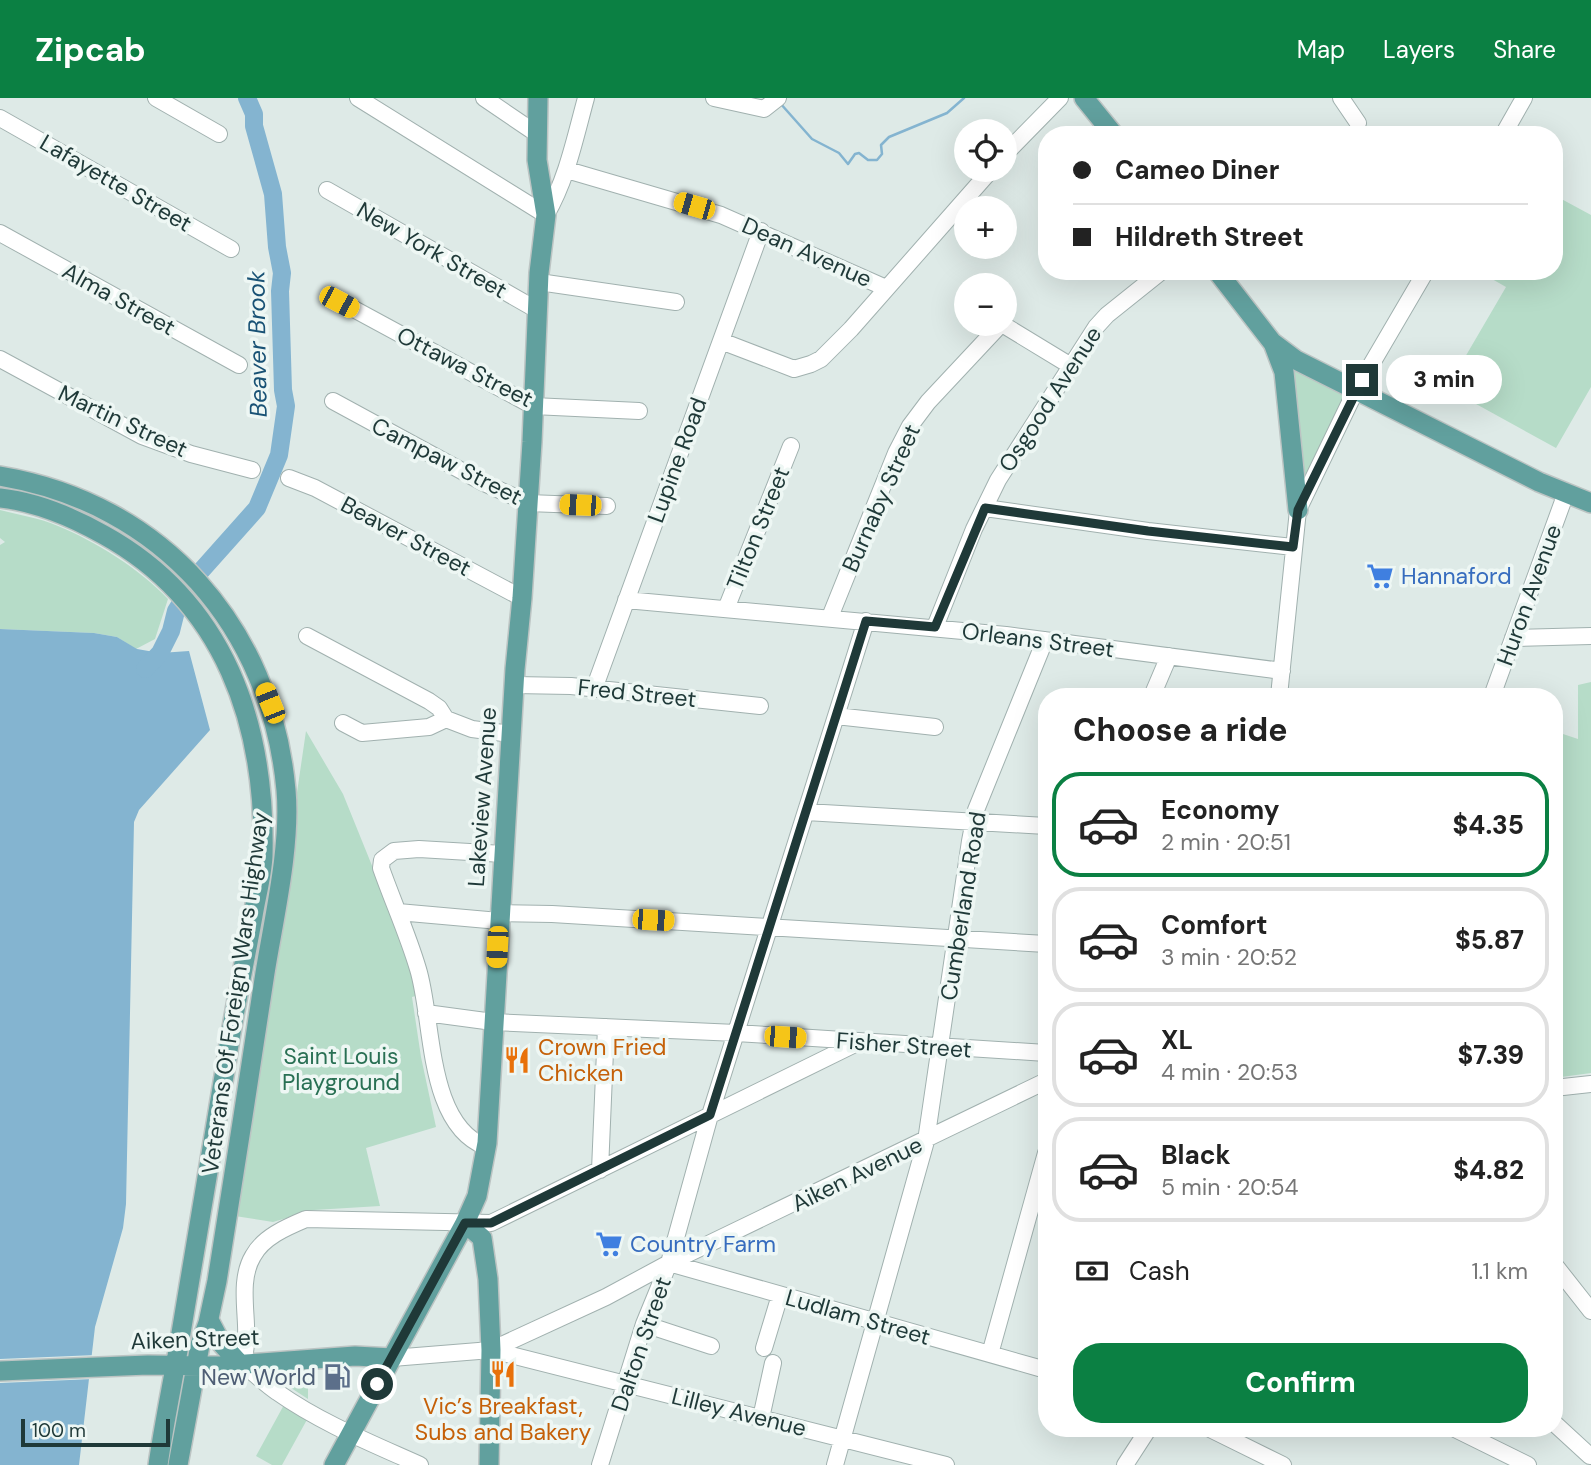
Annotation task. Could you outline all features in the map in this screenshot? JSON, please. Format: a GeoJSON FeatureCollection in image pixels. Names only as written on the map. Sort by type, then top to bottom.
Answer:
{"type":"FeatureCollection","features":[{"type":"Feature","properties":{"kind":"main road","name":"Lakeview Avenue"},"geometry":{"type":"LineString","coordinates":[[334,1465],[465,1223],[477,1196],[486,1147],[513,685],[528,503],[537,310],[546,215],[537,160],[538,98]]}},
{"type":"Feature","properties":{"kind":"main road"},"geometry":{"type":"LineString","coordinates":[[1084,98],[1107,126]]}},
{"type":"Feature","properties":{"kind":"main road"},"geometry":{"type":"LineString","coordinates":[[1224,280],[1272,342],[1296,360],[1539,482],[1591,503]]}},
{"type":"Feature","properties":{"kind":"main road"},"geometry":{"type":"LineString","coordinates":[[1272,342],[1284,372],[1298,510]]}},
{"type":"Feature","properties":{"kind":"main road","name":"Veterans Of Foreign Wars Highway"},"geometry":{"type":"LineString","coordinates":[[0,476],[34,483],[88,503],[146,534],[173,555],[209,593],[241,639],[270,703],[281,753],[286,792],[286,826],[230,1200],[209,1320],[196,1366]]}},
{"type":"Feature","properties":{"kind":"main road","name":"Veterans Of Foreign Wars Highway"},"geometry":{"type":"LineString","coordinates":[[0,498],[40,507],[83,524],[129,549],[158,572],[196,613],[231,672],[253,731],[259,770],[263,859],[228,1046],[175,1365]]}},
{"type":"Feature","properties":{"kind":"main road"},"geometry":{"type":"LineString","coordinates":[[465,1223],[482,1238],[488,1279],[491,1350],[489,1465]]}},
{"type":"Feature","properties":{"kind":"main road"},"geometry":{"type":"LineString","coordinates":[[209,1320],[221,1343],[242,1364]]}},
{"type":"Feature","properties":{"kind":"main road","name":"Aiken Street"},"geometry":{"type":"LineString","coordinates":[[0,1371],[196,1366],[328,1357],[392,1358]]}},
{"type":"Feature","properties":{"kind":"main road"},"geometry":{"type":"LineString","coordinates":[[158,1465],[175,1365]]}},
{"type":"Feature","properties":{"kind":"main road"},"geometry":{"type":"LineString","coordinates":[[178,1465],[196,1366]]}},
{"type":"Feature","properties":{"kind":"street"},"geometry":{"type":"LineString","coordinates":[[156,98],[219,134]]}},
{"type":"Feature","properties":{"kind":"street"},"geometry":{"type":"LineString","coordinates":[[358,98],[546,215],[557,197],[567,170],[586,98]]}},
{"type":"Feature","properties":{"kind":"street"},"geometry":{"type":"LineString","coordinates":[[484,98],[537,134]]}},
{"type":"Feature","properties":{"kind":"street"},"geometry":{"type":"LineString","coordinates":[[714,98],[757,109],[764,109],[776,100]]}},
{"type":"Feature","properties":{"kind":"street"},"geometry":{"type":"LineString","coordinates":[[1017,142],[1060,98]]}},
{"type":"Feature","properties":{"kind":"street"},"geometry":{"type":"LineString","coordinates":[[1341,98],[1360,126]]}},
{"type":"Feature","properties":{"kind":"street"},"geometry":{"type":"LineString","coordinates":[[1508,126],[1524,98]]}},
{"type":"Feature","properties":{"kind":"street"},"geometry":{"type":"LineString","coordinates":[[0,137],[4,120]]}},
{"type":"Feature","properties":{"kind":"street","name":"Lafayette Street"},"geometry":{"type":"LineString","coordinates":[[4,120],[231,249]]}},
{"type":"Feature","properties":{"kind":"street","name":"Dean Avenue"},"geometry":{"type":"LineString","coordinates":[[567,170],[708,210],[886,288]]}},
{"type":"Feature","properties":{"kind":"street"},"geometry":{"type":"LineString","coordinates":[[721,341],[794,369],[821,359],[981,182]]}},
{"type":"Feature","properties":{"kind":"street","name":"New York Street"},"geometry":{"type":"LineString","coordinates":[[327,190],[537,310]]}},
{"type":"Feature","properties":{"kind":"street","name":"Lupine Road"},"geometry":{"type":"LineString","coordinates":[[594,689],[761,232]]}},
{"type":"Feature","properties":{"kind":"street","name":"Alma Street"},"geometry":{"type":"LineString","coordinates":[[0,233],[239,365]]}},
{"type":"Feature","properties":{"kind":"street","name":"Osgood Avenue"},"geometry":{"type":"LineString","coordinates":[[935,627],[998,480],[1102,321],[1152,280]]}},
{"type":"Feature","properties":{"kind":"street"},"geometry":{"type":"LineString","coordinates":[[1280,688],[1298,510],[1356,391],[1421,280]]}},
{"type":"Feature","properties":{"kind":"street"},"geometry":{"type":"LineString","coordinates":[[539,282],[676,302]]}},
{"type":"Feature","properties":{"kind":"street","name":"Ottawa Street"},"geometry":{"type":"LineString","coordinates":[[339,302],[533,406],[639,411]]}},
{"type":"Feature","properties":{"kind":"street","name":"Burnaby Street"},"geometry":{"type":"LineString","coordinates":[[1017,334],[1071,366]]}},
{"type":"Feature","properties":{"kind":"street","name":"Burnaby Street"},"geometry":{"type":"LineString","coordinates":[[830,617],[896,453],[910,426],[928,402],[990,336]]}},
{"type":"Feature","properties":{"kind":"street","name":"Martin Street"},"geometry":{"type":"LineString","coordinates":[[0,359],[142,436],[191,454],[252,470]]}},
{"type":"Feature","properties":{"kind":"street","name":"Campaw Street"},"geometry":{"type":"LineString","coordinates":[[333,401],[485,484],[528,503],[607,506]]}},
{"type":"Feature","properties":{"kind":"street","name":"Tilton Street"},"geometry":{"type":"LineString","coordinates":[[726,609],[791,446]]}},
{"type":"Feature","properties":{"kind":"street","name":"Beaver Street"},"geometry":{"type":"LineString","coordinates":[[289,478],[315,488],[522,598]]}},
{"type":"Feature","properties":{"kind":"street","name":"Huron Avenue"},"geometry":{"type":"LineString","coordinates":[[1495,688],[1566,493]]}},
{"type":"Feature","properties":{"kind":"street"},"geometry":{"type":"LineString","coordinates":[[985,508],[1148,531],[1293,547]]}},
{"type":"Feature","properties":{"kind":"street","name":"Orleans Street"},"geometry":{"type":"LineString","coordinates":[[626,600],[935,627],[1283,671]]}},
{"type":"Feature","properties":{"kind":"street","name":"Dalton Street"},"geometry":{"type":"LineString","coordinates":[[600,1465],[644,1324],[670,1263],[710,1115],[866,621]]}},
{"type":"Feature","properties":{"kind":"street"},"geometry":{"type":"LineString","coordinates":[[307,636],[429,701],[439,708],[446,719],[472,729],[510,734]]}},
{"type":"Feature","properties":{"kind":"street"},"geometry":{"type":"LineString","coordinates":[[1513,638],[1591,636]]}},
{"type":"Feature","properties":{"kind":"street","name":"Cumberland Road"},"geometry":{"type":"LineString","coordinates":[[835,1465],[926,1141],[976,810],[1045,640]]}},
{"type":"Feature","properties":{"kind":"street"},"geometry":{"type":"LineString","coordinates":[[1155,688],[1169,656]]}},
{"type":"Feature","properties":{"kind":"street","name":"Fred Street"},"geometry":{"type":"LineString","coordinates":[[513,685],[594,689],[760,706]]}},
{"type":"Feature","properties":{"kind":"street"},"geometry":{"type":"LineString","coordinates":[[836,716],[935,727]]}},
{"type":"Feature","properties":{"kind":"street"},"geometry":{"type":"LineString","coordinates":[[343,723],[362,733],[429,727],[446,719]]}},
{"type":"Feature","properties":{"kind":"street"},"geometry":{"type":"LineString","coordinates":[[806,812],[1038,825]]}},
{"type":"Feature","properties":{"kind":"street"},"geometry":{"type":"LineString","coordinates":[[486,1147],[466,1137],[449,1108],[436,1071],[419,971],[381,868],[382,859],[394,850],[503,854]]}},
{"type":"Feature","properties":{"kind":"street"},"geometry":{"type":"LineString","coordinates":[[398,912],[499,917],[552,914],[1038,944]]}},
{"type":"Feature","properties":{"kind":"street","name":"Fisher Street"},"geometry":{"type":"LineString","coordinates":[[426,1013],[493,1022],[736,1033],[1038,1054]]}},
{"type":"Feature","properties":{"kind":"street"},"geometry":{"type":"LineString","coordinates":[[600,1170],[606,1027]]}},
{"type":"Feature","properties":{"kind":"street"},"geometry":{"type":"LineString","coordinates":[[420,1465],[350,1435],[276,1392],[242,1364],[246,1341],[248,1269],[253,1255],[269,1238],[306,1219],[491,1223],[859,1042]]}},
{"type":"Feature","properties":{"kind":"street"},"geometry":{"type":"LineString","coordinates":[[1563,1087],[1591,1084]]}},
{"type":"Feature","properties":{"kind":"street","name":"Aiken Avenue"},"geometry":{"type":"LineString","coordinates":[[392,1358],[491,1350],[606,1297],[670,1263],[1038,1085]]}},
{"type":"Feature","properties":{"kind":"street"},"geometry":{"type":"LineString","coordinates":[[990,1354],[1038,1196]]}},
{"type":"Feature","properties":{"kind":"street","name":"Ludlam Street"},"geometry":{"type":"LineString","coordinates":[[670,1263],[1038,1368]]}},
{"type":"Feature","properties":{"kind":"street"},"geometry":{"type":"LineString","coordinates":[[1563,1275],[1591,1311]]}},
{"type":"Feature","properties":{"kind":"street"},"geometry":{"type":"LineString","coordinates":[[764,1348],[780,1295]]}},
{"type":"Feature","properties":{"kind":"street"},"geometry":{"type":"LineString","coordinates":[[644,1324],[711,1346]]}},
{"type":"Feature","properties":{"kind":"street","name":"Lilley Avenue"},"geometry":{"type":"LineString","coordinates":[[491,1350],[946,1465]]}},
{"type":"Feature","properties":{"kind":"street"},"geometry":{"type":"LineString","coordinates":[[761,1418],[773,1363]]}},
{"type":"Feature","properties":{"kind":"street"},"geometry":{"type":"LineString","coordinates":[[1563,1432],[1588,1458]]}},
{"type":"Feature","properties":{"kind":"street"},"geometry":{"type":"LineString","coordinates":[[1125,1465],[1143,1437]]}},
{"type":"Feature","properties":{"kind":"street"},"geometry":{"type":"LineString","coordinates":[[1226,1437],[1283,1465]]}},
{"type":"Feature","properties":{"kind":"street"},"geometry":{"type":"LineString","coordinates":[[1471,1437],[1528,1465]]}},
{"type":"Feature","properties":{"kind":"green space"},"geometry":{"type":"Polygon","coordinates":[[[1563,200],[1591,215],[1591,387],[1556,448],[1447,388],[1506,287],[1494,280],[1563,280],[1563,200]]]}},
{"type":"Feature","properties":{"kind":"green space"},"geometry":{"type":"Polygon","coordinates":[[[1290,365],[1347,397],[1302,477],[1290,365]]]}},
{"type":"Feature","properties":{"kind":"green space"},"geometry":{"type":"Polygon","coordinates":[[[0,510],[44,521],[72,532],[117,557],[145,577],[168,599],[155,639],[136,649],[117,637],[94,633],[0,629],[0,545],[5,542],[0,538],[0,510]]]}},
{"type":"Feature","properties":{"kind":"green space"},"geometry":{"type":"Polygon","coordinates":[[[1591,682],[1591,1073],[1563,1077],[1563,734],[1578,739],[1578,685],[1591,682]]]}},
{"type":"Feature","properties":{"kind":"green space","name":"Saint Louis Playground"},"geometry":{"type":"Polygon","coordinates":[[[306,731],[343,794],[411,962],[419,995],[412,997],[421,1057],[436,1127],[366,1148],[380,1206],[314,1210],[273,1222],[235,1216],[306,731]]]}},
{"type":"Feature","properties":{"kind":"green space"},"geometry":{"type":"Polygon","coordinates":[[[308,1369],[308,1399],[268,1373],[270,1371],[308,1369]]]}},
{"type":"Feature","properties":{"kind":"green space"},"geometry":{"type":"Polygon","coordinates":[[[285,1403],[309,1416],[282,1465],[272,1465],[256,1456],[285,1403]]]}},
{"type":"Feature","properties":{"kind":"water"},"geometry":{"type":"Polygon","coordinates":[[[0,629],[94,633],[117,637],[137,649],[160,653],[189,651],[210,730],[139,810],[134,822],[126,1204],[123,1228],[95,1327],[79,1465],[0,1465],[0,629]]]}},
{"type":"Feature","properties":{"kind":"pier"},"geometry":{"type":"Polygon","coordinates":[[[96,1355],[93,1379],[0,1383],[0,1359],[96,1355]]]}},
{"type":"Feature","properties":{"kind":"waterway","name":"Beaver Brook"},"geometry":{"type":"LineString","coordinates":[[145,669],[160,653],[171,631],[176,611],[200,572],[257,508],[279,455],[286,406],[283,390],[280,291],[282,273],[273,194],[254,126],[254,114],[247,98]]}},
{"type":"Feature","properties":{"kind":"waterway"},"geometry":{"type":"LineString","coordinates":[[780,103],[812,139],[839,153],[848,164],[855,154],[859,153],[868,160],[877,160],[882,154],[881,145],[889,137],[947,113],[964,98]]}},
{"type":"Feature","properties":{"kind":"place","name":"Hannaford"},"geometry":{"type":"Point","coordinates":[1380,576]}},
{"type":"Feature","properties":{"kind":"place","name":"Crown Fried Chicken"},"geometry":{"type":"Point","coordinates":[517,1060]}},
{"type":"Feature","properties":{"kind":"place","name":"Country Farm"},"geometry":{"type":"Point","coordinates":[609,1244]}},
{"type":"Feature","properties":{"kind":"place","name":"Vic’s Breakfast, Subs and Bakery"},"geometry":{"type":"Point","coordinates":[503,1374]}},
{"type":"Feature","properties":{"kind":"place","name":"New World"},"geometry":{"type":"Point","coordinates":[337,1377]}},
{"type":"Feature","properties":{"kind":"route"},"geometry":{"type":"LineString","coordinates":[[377,1384],[465,1223],[491,1223],[710,1115],[866,621],[935,627],[985,508],[1148,531],[1293,547],[1298,510],[1362,380]]}}]}
